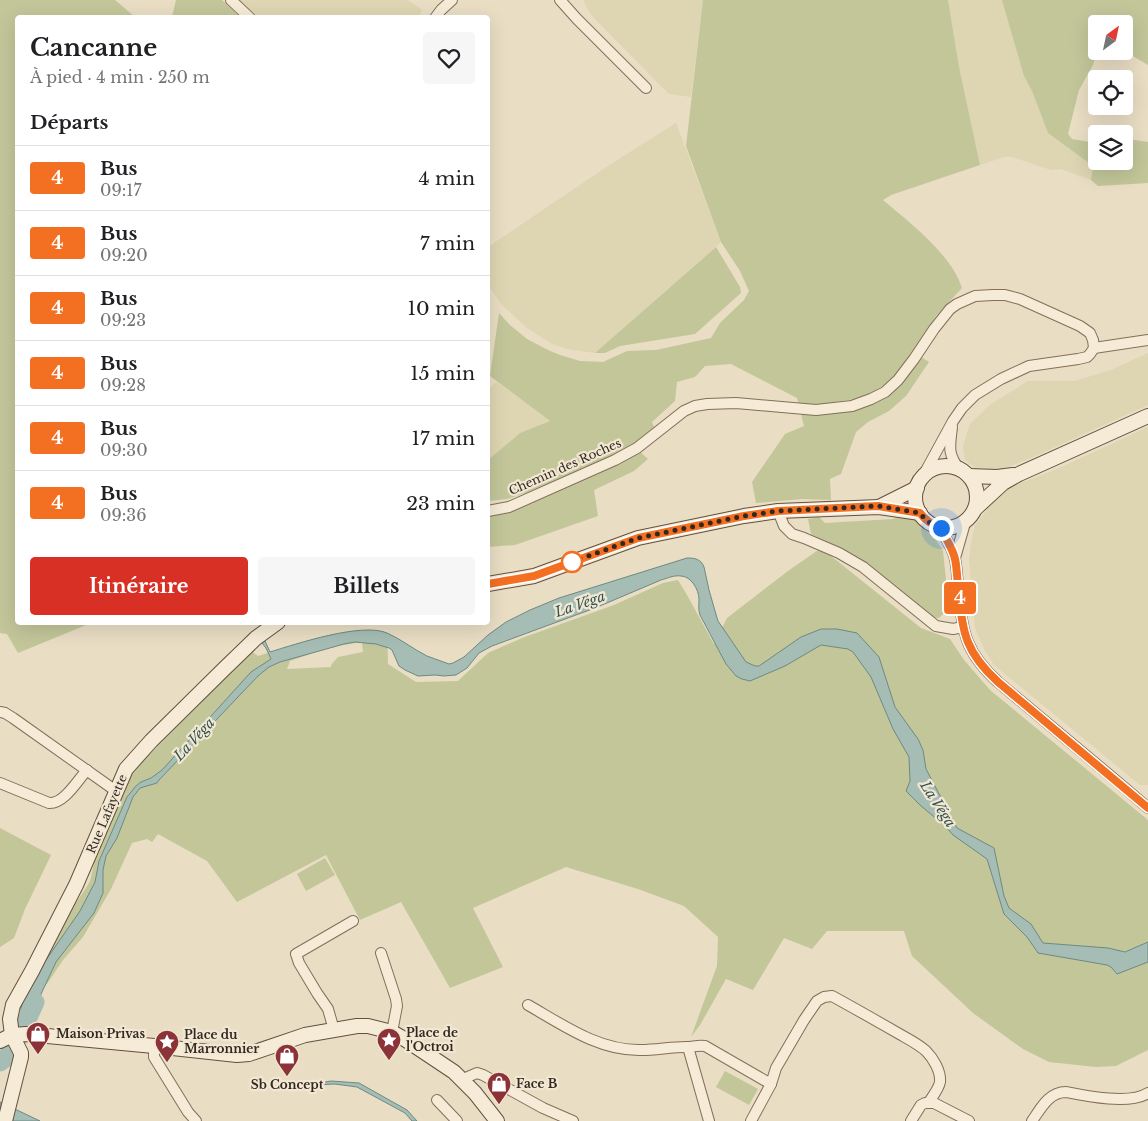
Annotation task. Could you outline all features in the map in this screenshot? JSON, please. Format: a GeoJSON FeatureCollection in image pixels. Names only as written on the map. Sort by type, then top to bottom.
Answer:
{"type":"FeatureCollection","features":[{"type":"Feature","properties":{"kind":"main road"},"geometry":{"type":"LineString","coordinates":[[920,482],[915,496],[916,505],[925,520],[941,528],[953,528],[965,522],[976,508],[1002,483],[1148,416]]}},
{"type":"Feature","properties":{"kind":"main road"},"geometry":{"type":"LineString","coordinates":[[878,506],[920,482],[934,469],[946,466],[964,473],[997,477],[1019,474]]}},
{"type":"Feature","properties":{"kind":"main road"},"geometry":{"type":"LineString","coordinates":[[964,473],[975,486],[978,497],[976,508]]}},
{"type":"Feature","properties":{"kind":"main road"},"geometry":{"type":"LineString","coordinates":[[490,584],[534,576],[638,538],[744,516],[778,511],[878,506],[920,513]]}},
{"type":"Feature","properties":{"kind":"main road","name":"Rue Lafayette"},"geometry":{"type":"LineString","coordinates":[[5,1121],[21,1057],[6,1038],[13,1005],[76,885],[126,769],[151,741],[256,638],[273,625]]}},
{"type":"Feature","properties":{"kind":"main road"},"geometry":{"type":"LineString","coordinates":[[6,1038],[26,1034],[237,1055],[249,1054],[302,1035],[368,1026],[392,1032],[454,1072],[463,1079],[497,1121]]}},
{"type":"Feature","properties":{"kind":"street"},"geometry":{"type":"LineString","coordinates":[[230,0],[247,15]]}},
{"type":"Feature","properties":{"kind":"street"},"geometry":{"type":"LineString","coordinates":[[437,15],[452,0]]}},
{"type":"Feature","properties":{"kind":"street"},"geometry":{"type":"LineString","coordinates":[[560,0],[646,88]]}},
{"type":"Feature","properties":{"kind":"street","name":"Chemin des Roches"},"geometry":{"type":"LineString","coordinates":[[490,511],[509,506],[614,460],[637,448],[684,410],[695,406],[736,403],[816,410],[852,406],[872,399],[885,392],[898,380],[939,322],[950,310],[957,304],[974,296],[999,295],[1020,299],[1084,328],[1092,337],[1094,348]]}},
{"type":"Feature","properties":{"kind":"street"},"geometry":{"type":"LineString","coordinates":[[920,482],[952,421],[962,408],[975,395],[1001,378],[1029,366],[1084,358],[1094,348],[1148,340]]}},
{"type":"Feature","properties":{"kind":"street"},"geometry":{"type":"LineString","coordinates":[[952,421],[950,450],[952,460],[964,473]]}},
{"type":"Feature","properties":{"kind":"street"},"geometry":{"type":"LineString","coordinates":[[778,511],[784,526],[792,534],[838,553],[863,567],[936,626],[953,629],[963,627]]}},
{"type":"Feature","properties":{"kind":"street"},"geometry":{"type":"LineString","coordinates":[[955,558],[965,522]]}},
{"type":"Feature","properties":{"kind":"street"},"geometry":{"type":"LineString","coordinates":[[941,528],[955,558],[963,627],[973,654],[988,673],[1148,808]]}},
{"type":"Feature","properties":{"kind":"street"},"geometry":{"type":"LineString","coordinates":[[0,712],[13,718],[116,791]]}},
{"type":"Feature","properties":{"kind":"street"},"geometry":{"type":"LineString","coordinates":[[0,782],[54,803],[64,797],[86,770]]}},
{"type":"Feature","properties":{"kind":"street"},"geometry":{"type":"LineString","coordinates":[[334,1030],[328,1009],[299,963],[296,954],[353,921]]}},
{"type":"Feature","properties":{"kind":"street"},"geometry":{"type":"LineString","coordinates":[[380,953],[396,999],[397,1006],[392,1032]]}},
{"type":"Feature","properties":{"kind":"street"},"geometry":{"type":"LineString","coordinates":[[751,1121],[771,1084],[776,1068],[804,1020],[817,1001],[824,997],[832,996],[895,1031],[927,1052],[936,1066],[940,1083],[930,1102]]}},
{"type":"Feature","properties":{"kind":"street"},"geometry":{"type":"LineString","coordinates":[[528,1005],[572,1030],[609,1046],[624,1050],[705,1046],[771,1084]]}},
{"type":"Feature","properties":{"kind":"street"},"geometry":{"type":"LineString","coordinates":[[154,1046],[154,1057],[188,1112],[196,1121]]}},
{"type":"Feature","properties":{"kind":"street"},"geometry":{"type":"LineString","coordinates":[[688,1047],[709,1121]]}},
{"type":"Feature","properties":{"kind":"street"},"geometry":{"type":"LineString","coordinates":[[463,1079],[471,1075],[483,1075],[543,1108],[573,1121]]}},
{"type":"Feature","properties":{"kind":"street"},"geometry":{"type":"LineString","coordinates":[[1032,1121],[1049,1099],[1058,1092],[1112,1099],[1132,1098],[1148,1093]]}},
{"type":"Feature","properties":{"kind":"street"},"geometry":{"type":"LineString","coordinates":[[437,1100],[457,1121]]}},
{"type":"Feature","properties":{"kind":"street"},"geometry":{"type":"LineString","coordinates":[[911,1121],[921,1105],[930,1102],[969,1121]]}},
{"type":"Feature","properties":{"kind":"shaded area"},"geometry":{"type":"Polygon","coordinates":[[[239,0],[408,0],[422,10],[420,15],[255,15],[239,0]]]}},
{"type":"Feature","properties":{"kind":"shaded area"},"geometry":{"type":"Polygon","coordinates":[[[583,0],[703,0],[691,97],[669,94],[591,15],[583,0]]]}},
{"type":"Feature","properties":{"kind":"shaded area"},"geometry":{"type":"Polygon","coordinates":[[[948,0],[1003,0],[1024,76],[1032,91],[1048,133],[1088,162],[1088,170],[1092,170],[1091,180],[1061,169],[1051,170],[1012,157],[1004,157],[980,165],[959,67],[948,0]]]}},
{"type":"Feature","properties":{"kind":"shaded area"},"geometry":{"type":"Polygon","coordinates":[[[676,123],[721,242],[595,353],[567,349],[552,344],[527,328],[501,304],[490,288],[490,246],[608,166],[676,123]]]}},
{"type":"Feature","properties":{"kind":"shaded area"},"geometry":{"type":"Polygon","coordinates":[[[1148,353],[1148,405],[1000,470],[975,468],[965,460],[963,446],[970,424],[991,404],[1028,381],[1075,381],[1113,369],[1148,353]]]}},
{"type":"Feature","properties":{"kind":"shaded area"},"geometry":{"type":"Polygon","coordinates":[[[497,382],[550,421],[520,433],[490,458],[490,387],[497,382]]]}},
{"type":"Feature","properties":{"kind":"shaded area"},"geometry":{"type":"Polygon","coordinates":[[[1148,427],[1148,785],[1140,785],[994,665],[985,651],[975,628],[969,559],[975,525],[995,500],[1011,487],[1057,469],[1148,427]]]}},
{"type":"Feature","properties":{"kind":"green space"},"geometry":{"type":"Polygon","coordinates":[[[0,0],[115,0],[133,15],[15,15],[15,625],[86,625],[18,653],[7,634],[0,633],[0,0]]]}},
{"type":"Feature","properties":{"kind":"green space"},"geometry":{"type":"Polygon","coordinates":[[[176,0],[222,0],[238,15],[172,15],[176,0]]]}},
{"type":"Feature","properties":{"kind":"green space"},"geometry":{"type":"Polygon","coordinates":[[[703,0],[948,0],[959,67],[980,165],[891,195],[883,200],[939,251],[949,263],[962,288],[936,316],[912,355],[890,381],[870,394],[855,399],[829,403],[831,413],[853,410],[875,403],[890,393],[921,357],[929,362],[906,396],[889,411],[868,422],[856,432],[841,474],[830,479],[831,500],[802,499],[756,503],[752,482],[785,434],[804,426],[797,398],[731,364],[705,366],[695,377],[677,382],[675,401],[652,422],[654,427],[634,443],[612,456],[546,486],[507,499],[490,501],[490,458],[520,433],[550,421],[490,376],[499,313],[527,339],[548,350],[580,361],[603,362],[627,351],[656,350],[711,338],[720,323],[744,300],[749,291],[740,271],[721,242],[686,146],[703,0]]]}},
{"type":"Feature","properties":{"kind":"green space"},"geometry":{"type":"Polygon","coordinates":[[[1002,0],[1148,0],[1148,65],[1133,56],[1133,15],[1088,15],[1088,60],[1094,60],[1079,90],[1068,134],[1072,139],[1088,142],[1088,162],[1048,133],[1032,91],[1024,76],[1002,0]]]}},
{"type":"Feature","properties":{"kind":"green space"},"geometry":{"type":"Polygon","coordinates":[[[1133,140],[1148,142],[1148,183],[1098,186],[1091,180],[1092,170],[1133,170],[1133,140]]]}},
{"type":"Feature","properties":{"kind":"green space"},"geometry":{"type":"Polygon","coordinates":[[[716,247],[740,287],[741,293],[695,334],[620,346],[605,353],[595,353],[716,247]]]}},
{"type":"Feature","properties":{"kind":"green space"},"geometry":{"type":"Polygon","coordinates":[[[639,451],[648,459],[634,471],[594,490],[598,516],[515,545],[490,547],[490,515],[527,505],[639,451]]]}},
{"type":"Feature","properties":{"kind":"green space"},"geometry":{"type":"Polygon","coordinates":[[[819,517],[825,523],[914,518],[936,540],[943,551],[948,609],[939,618],[931,617],[907,596],[863,563],[811,534],[808,519],[819,517]]]}},
{"type":"Feature","properties":{"kind":"green space"},"geometry":{"type":"Polygon","coordinates":[[[821,548],[921,628],[950,639],[964,660],[990,690],[1148,820],[1148,1050],[1116,1066],[1096,1067],[1049,1062],[1023,1049],[973,1013],[912,956],[904,931],[827,931],[812,949],[784,938],[753,990],[726,979],[700,1025],[691,1037],[717,966],[718,937],[684,906],[638,889],[566,867],[473,908],[503,967],[450,988],[401,902],[360,920],[326,855],[237,902],[207,861],[158,834],[152,842],[147,839],[132,843],[111,889],[83,937],[63,960],[47,984],[43,981],[39,970],[69,913],[90,881],[95,859],[134,767],[149,755],[251,651],[258,656],[322,637],[374,630],[387,633],[388,664],[416,682],[458,681],[488,653],[522,638],[614,605],[663,583],[678,580],[714,644],[727,618],[821,548]],[[362,642],[330,647],[290,661],[287,669],[331,667],[338,657],[363,652],[362,642]]]}},
{"type":"Feature","properties":{"kind":"green space"},"geometry":{"type":"Polygon","coordinates":[[[0,828],[51,855],[25,909],[14,938],[0,947],[0,828]]]}},
{"type":"Feature","properties":{"kind":"green space"},"geometry":{"type":"Polygon","coordinates":[[[325,858],[335,875],[306,891],[297,874],[325,858]]]}},
{"type":"Feature","properties":{"kind":"green space"},"geometry":{"type":"Polygon","coordinates":[[[725,1071],[758,1089],[749,1105],[716,1087],[725,1071]]]}},
{"type":"Feature","properties":{"kind":"water"},"geometry":{"type":"Polygon","coordinates":[[[687,558],[693,558],[703,564],[718,621],[746,662],[755,666],[759,666],[801,637],[821,629],[837,629],[857,633],[879,657],[895,707],[918,739],[923,750],[926,769],[957,828],[994,848],[1004,896],[1009,908],[1031,924],[1043,943],[1108,948],[1125,952],[1148,942],[1148,962],[1117,974],[1107,965],[1038,953],[1027,937],[1004,914],[987,859],[953,835],[906,791],[910,781],[909,757],[893,729],[871,677],[853,652],[848,649],[821,645],[785,666],[750,681],[742,679],[736,676],[726,664],[700,615],[699,595],[694,584],[688,578],[676,576],[661,580],[595,608],[492,646],[479,653],[467,668],[456,675],[418,676],[399,666],[392,650],[389,648],[376,644],[355,642],[280,662],[269,667],[258,676],[157,783],[140,788],[133,797],[117,838],[106,856],[103,870],[103,893],[94,913],[56,962],[28,1022],[25,1024],[21,1016],[23,1000],[39,970],[80,911],[95,882],[99,861],[127,797],[141,782],[162,770],[251,672],[271,659],[262,643],[265,641],[270,652],[329,635],[376,630],[397,638],[427,656],[449,664],[464,657],[488,635],[506,622],[530,610],[559,598],[687,558]]]}},
{"type":"Feature","properties":{"kind":"water"},"geometry":{"type":"Polygon","coordinates":[[[331,1081],[359,1083],[407,1110],[417,1121],[412,1121],[405,1113],[357,1087],[335,1084],[313,1085],[331,1081]]]}},
{"type":"Feature","properties":{"kind":"water"},"geometry":{"type":"Polygon","coordinates":[[[0,1102],[40,1121],[11,1121],[0,1117],[0,1102]]]}},
{"type":"Feature","properties":{"kind":"waterway","name":"La Véga"},"geometry":{"type":"LineString","coordinates":[[0,1062],[9,1055],[35,1002]]}},
{"type":"Feature","properties":{"kind":"bus line","name":"4"},"geometry":{"type":"LineString","coordinates":[[490,584],[534,576],[638,538],[744,516],[778,511],[878,506],[920,513],[932,525],[941,528],[955,558],[963,627],[967,642],[980,664],[998,682],[1148,808]]}},
{"type":"Feature","properties":{"kind":"place","name":"Maison Privas"},"geometry":{"type":"Point","coordinates":[38,1055]}},
{"type":"Feature","properties":{"kind":"place","name":"Place de l'Octroi"},"geometry":{"type":"Point","coordinates":[389,1061]}},
{"type":"Feature","properties":{"kind":"place","name":"Place du Marronnier"},"geometry":{"type":"Point","coordinates":[167,1063]}},
{"type":"Feature","properties":{"kind":"place","name":"Sb Concept"},"geometry":{"type":"Point","coordinates":[287,1077]}},
{"type":"Feature","properties":{"kind":"place","name":"Face B"},"geometry":{"type":"Point","coordinates":[499,1105]}},
{"type":"Feature","properties":{"kind":"route"},"geometry":{"type":"LineString","coordinates":[[572,562],[638,538],[744,516],[778,511],[878,506],[920,513],[932,525],[941,528]]}}]}
